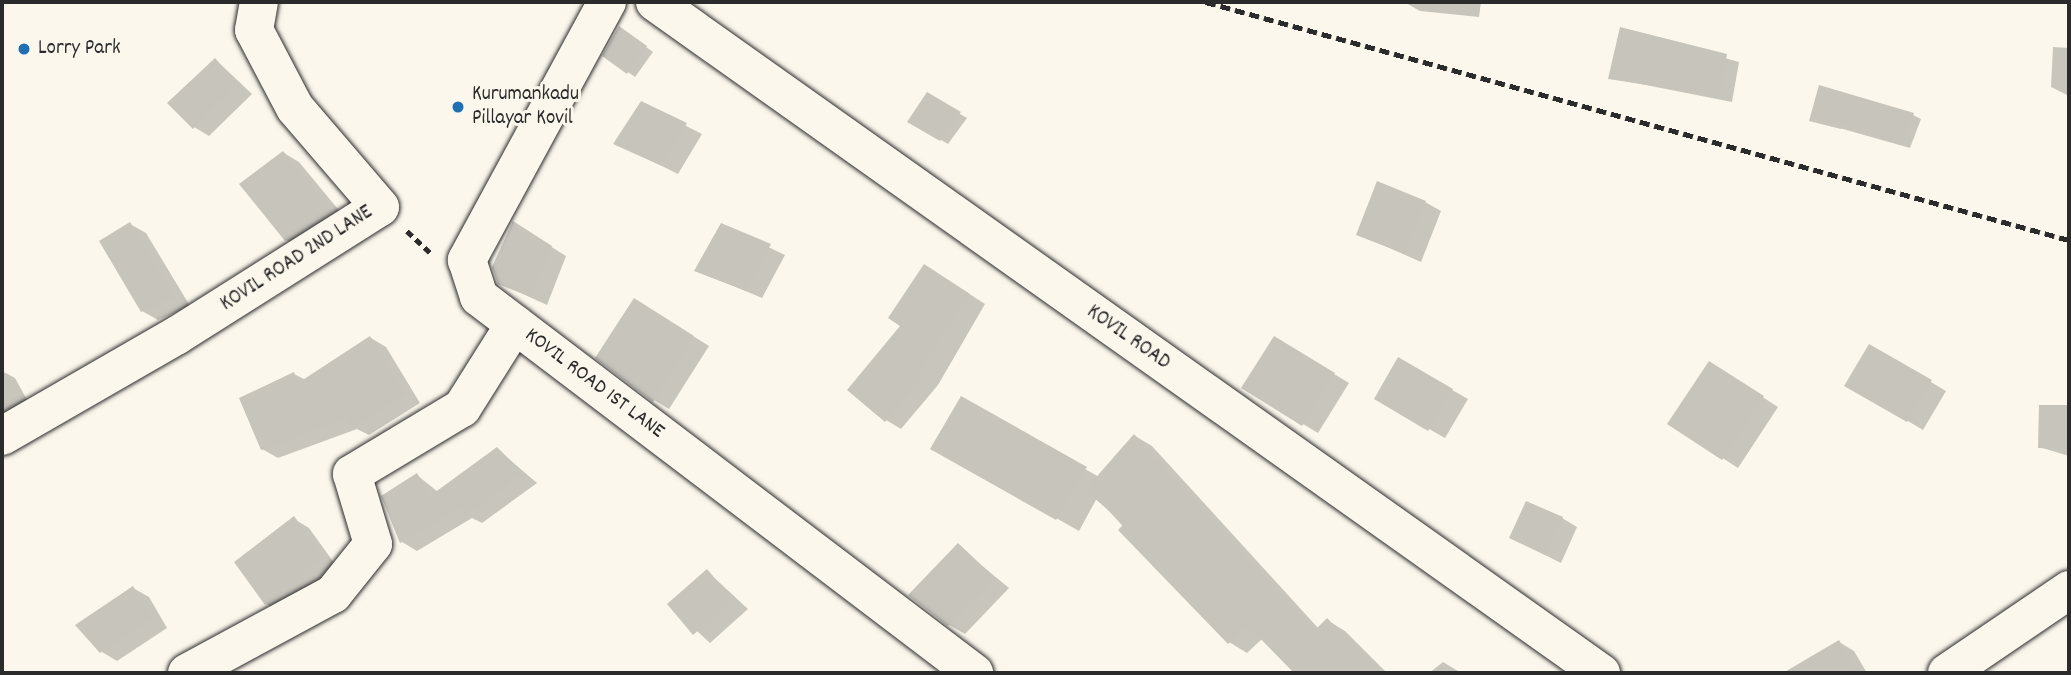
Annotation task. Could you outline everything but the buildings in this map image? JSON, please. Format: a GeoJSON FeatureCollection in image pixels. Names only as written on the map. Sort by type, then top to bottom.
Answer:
{"type":"FeatureCollection","features":[{"type":"Feature","properties":{"kind":"street","name":"KOVIL ROAD 2ND LANE"},"geometry":{"type":"LineString","coordinates":[[2,436],[176,336],[380,207],[295,108],[254,30],[259,2]]}},
{"type":"Feature","properties":{"kind":"street","name":"KOVIL ROAD 1ST LANE"},"geometry":{"type":"LineString","coordinates":[[607,2],[467,260],[479,297],[974,673]]}},
{"type":"Feature","properties":{"kind":"street","name":"KOVIL ROAD"},"geometry":{"type":"LineString","coordinates":[[655,2],[1601,673]]}},
{"type":"Feature","properties":{"kind":"street"},"geometry":{"type":"LineString","coordinates":[[187,673],[333,594],[373,544],[352,474],[461,408],[515,324]]}},
{"type":"Feature","properties":{"kind":"street"},"geometry":{"type":"LineString","coordinates":[[1947,673],[2069,590]]}},
{"type":"Feature","properties":{"kind":"railway"},"geometry":{"type":"LineString","coordinates":[[1206,2],[2069,240]]}},
{"type":"Feature","properties":{"kind":"place","name":"Lorry Park"},"geometry":{"type":"Point","coordinates":[24,49]}},
{"type":"Feature","properties":{"kind":"place","name":"Kurumankadu Pillayar Kovil"},"geometry":{"type":"Point","coordinates":[458,107]}}]}
